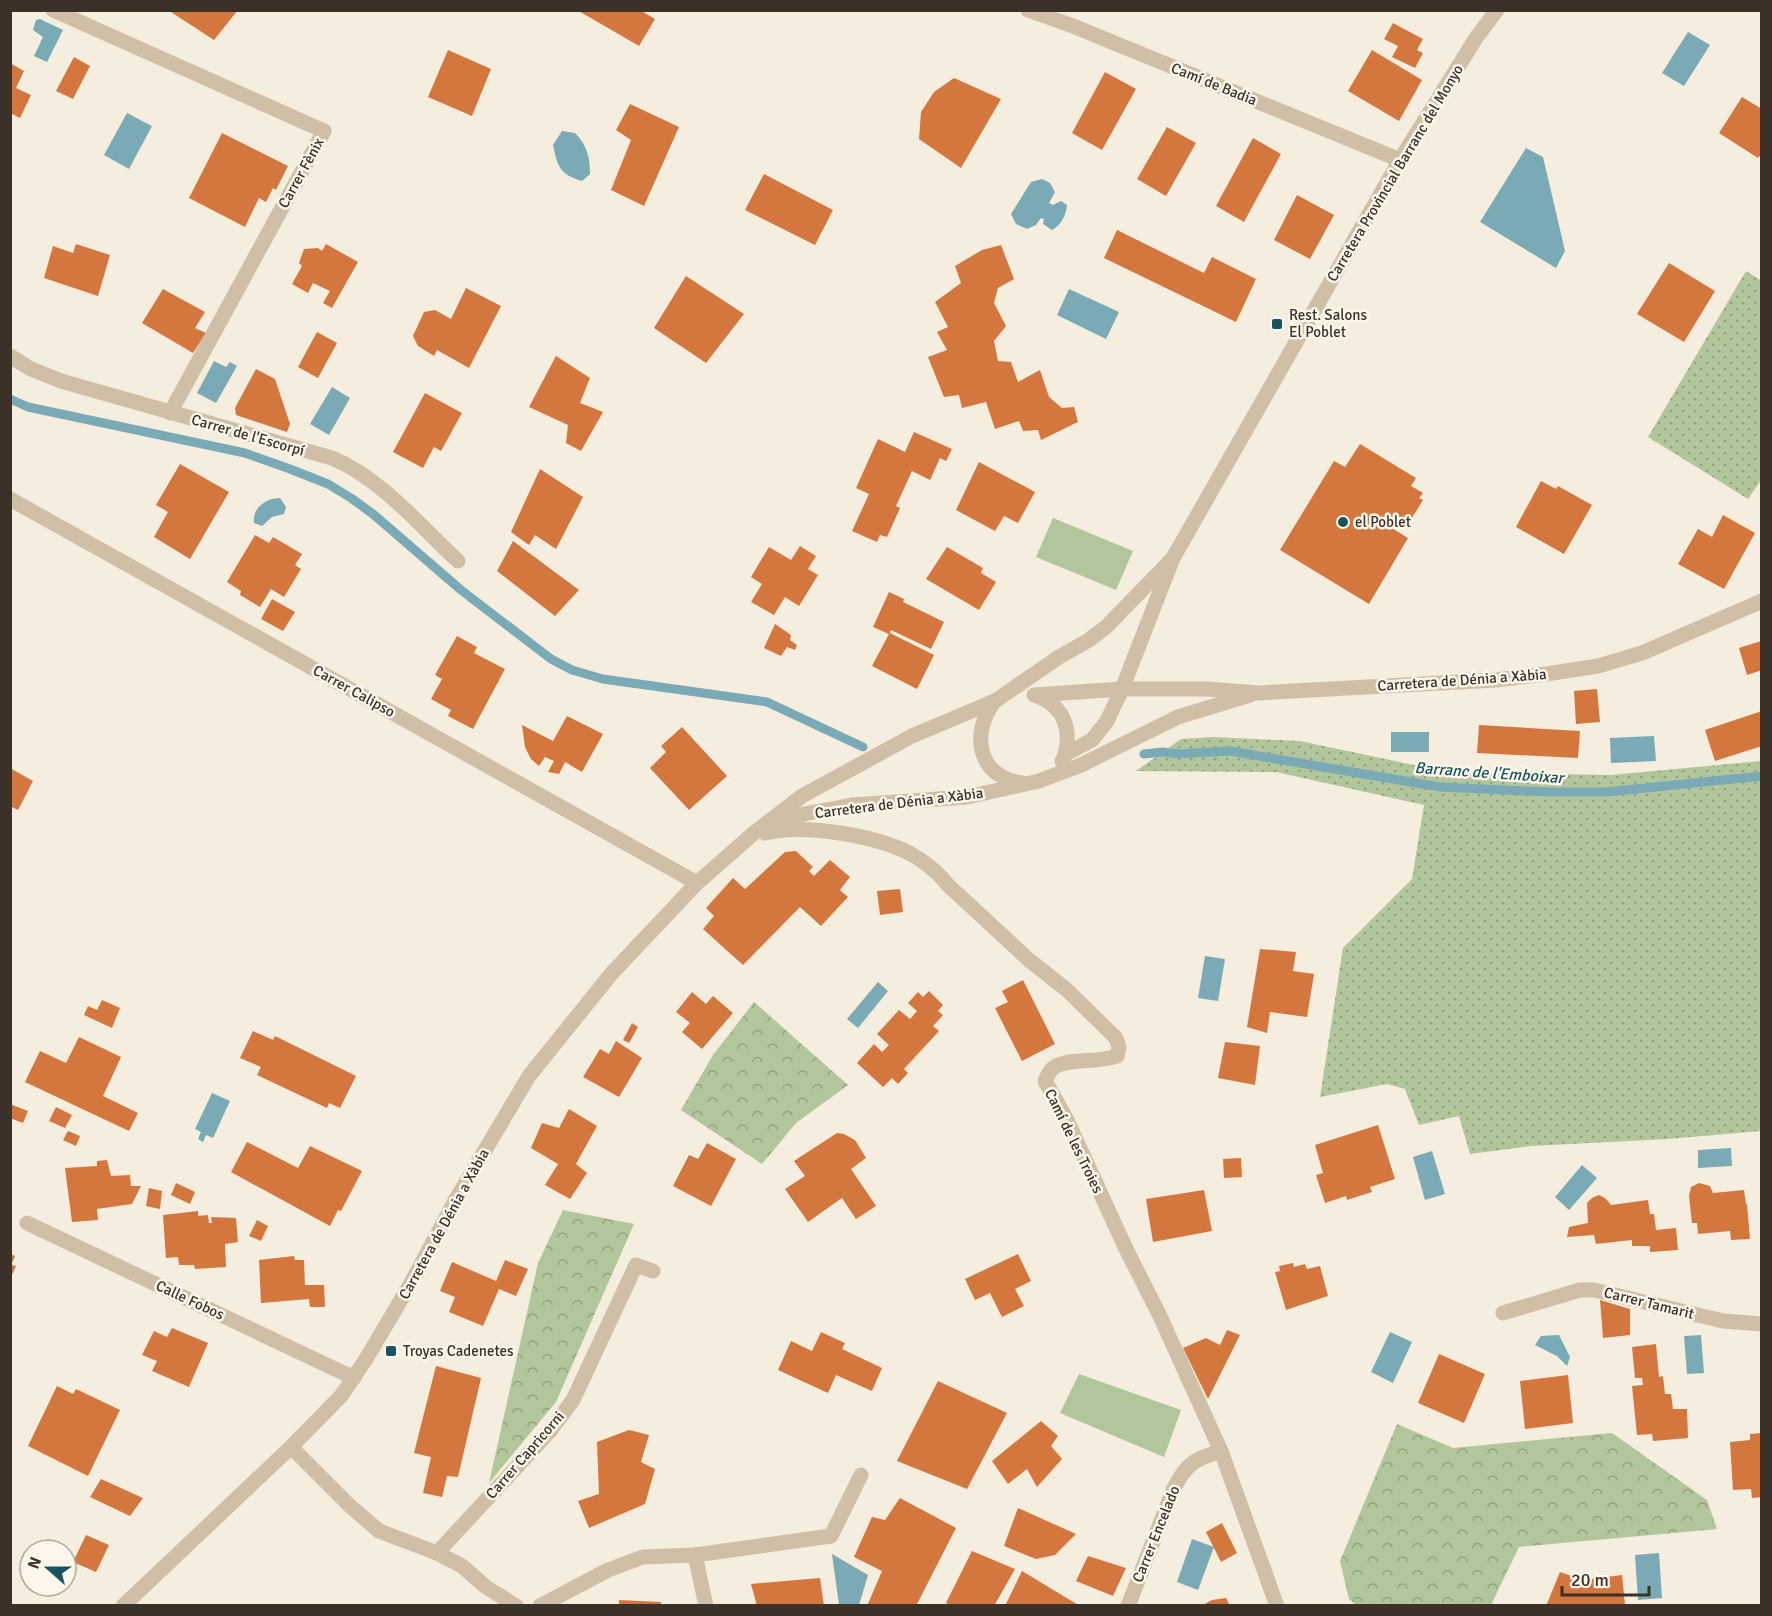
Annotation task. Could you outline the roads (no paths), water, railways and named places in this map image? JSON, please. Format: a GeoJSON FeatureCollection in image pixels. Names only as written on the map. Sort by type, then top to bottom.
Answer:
{"type":"FeatureCollection","features":[{"type":"Feature","properties":{"kind":"street","name":"Carrer Fènix"},"geometry":{"type":"LineString","coordinates":[[53,10],[324,131],[170,413]]}},
{"type":"Feature","properties":{"kind":"street","name":"Camí de Badia"},"geometry":{"type":"LineString","coordinates":[[1028,10],[1400,160]]}},
{"type":"Feature","properties":{"kind":"street","name":"Carretera Provincial Barranc del Monyo"},"geometry":{"type":"LineString","coordinates":[[1066,754],[1092,740],[1115,707],[1173,558],[1400,160],[1470,48],[1497,10]]}},
{"type":"Feature","properties":{"kind":"street","name":"Carrer de l'Escorpí"},"geometry":{"type":"LineString","coordinates":[[10,356],[31,369],[61,381],[332,458],[352,466],[373,481],[458,561]]}},
{"type":"Feature","properties":{"kind":"street","name":"Carrer Calipso"},"geometry":{"type":"LineString","coordinates":[[10,499],[697,882]]}},
{"type":"Feature","properties":{"kind":"street","name":"Carretera Provincial Barranc del Monyo"},"geometry":{"type":"LineString","coordinates":[[995,701],[1106,627],[1173,558]]}},
{"type":"Feature","properties":{"kind":"street","name":"Carretera de Dénia a Xàbia"},"geometry":{"type":"LineString","coordinates":[[1034,695],[1122,689],[1207,689],[1258,693],[1496,680],[1598,666],[1642,653],[1761,601]]}},
{"type":"Feature","properties":{"kind":"street","name":"Carretera de Dénia a Xàbia"},"geometry":{"type":"LineString","coordinates":[[749,837],[804,814],[854,805],[967,797],[1046,779],[1081,765],[1178,717],[1258,693]]}},
{"type":"Feature","properties":{"kind":"street"},"geometry":{"type":"LineString","coordinates":[[1025,783],[1011,782],[998,775],[988,764],[982,751],[980,735],[985,713],[995,701],[1007,695],[1034,695],[1048,700],[1059,709],[1068,735],[1066,754],[1046,779]]}},
{"type":"Feature","properties":{"kind":"street","name":"Carretera de Dénia a Xàbia"},"geometry":{"type":"LineString","coordinates":[[123,1605],[325,1414],[354,1378],[411,1283],[456,1198],[529,1076],[612,973],[697,882],[749,837],[802,796],[912,736],[995,701]]}},
{"type":"Feature","properties":{"kind":"street","name":"Camí de les Troies"},"geometry":{"type":"LineString","coordinates":[[749,837],[776,830],[802,829],[880,843],[917,857],[937,872],[949,886],[1029,960],[1067,990],[1116,1038],[1119,1047],[1116,1056],[1106,1060],[1057,1065],[1049,1071],[1045,1081],[1066,1118],[1221,1451],[1277,1605]]}},
{"type":"Feature","properties":{"kind":"street","name":"Calle Fobos"},"geometry":{"type":"LineString","coordinates":[[27,1223],[354,1378]]}},
{"type":"Feature","properties":{"kind":"street","name":"Carrer Capricorni"},"geometry":{"type":"LineString","coordinates":[[437,1552],[550,1431],[573,1400],[636,1265],[653,1271]]}},
{"type":"Feature","properties":{"kind":"street","name":"Carrer Tamarit"},"geometry":{"type":"LineString","coordinates":[[1503,1313],[1580,1290],[1594,1290],[1723,1321],[1761,1324]]}},
{"type":"Feature","properties":{"kind":"street"},"geometry":{"type":"LineString","coordinates":[[291,1447],[350,1506],[379,1531],[437,1552],[462,1566],[486,1587],[516,1605]]}},
{"type":"Feature","properties":{"kind":"street","name":"Carrer Encelado"},"geometry":{"type":"LineString","coordinates":[[1128,1605],[1181,1474],[1197,1458],[1221,1451]]}},
{"type":"Feature","properties":{"kind":"street"},"geometry":{"type":"LineString","coordinates":[[540,1605],[608,1570],[643,1557],[695,1555],[831,1536],[861,1475]]}},
{"type":"Feature","properties":{"kind":"street"},"geometry":{"type":"LineString","coordinates":[[695,1555],[706,1605]]}},
{"type":"Feature","properties":{"kind":"water"},"geometry":{"type":"Polygon","coordinates":[[[40,19],[63,30],[47,62],[34,56],[43,37],[33,30],[36,20],[40,19]]]}},
{"type":"Feature","properties":{"kind":"water"},"geometry":{"type":"Polygon","coordinates":[[[1688,32],[1710,45],[1684,86],[1662,73],[1688,32]]]}},
{"type":"Feature","properties":{"kind":"water"},"geometry":{"type":"Polygon","coordinates":[[[127,113],[152,126],[129,169],[104,155],[127,113]]]}},
{"type":"Feature","properties":{"kind":"water"},"geometry":{"type":"Polygon","coordinates":[[[562,131],[575,133],[587,152],[590,174],[582,181],[568,176],[558,164],[553,145],[562,131]]]}},
{"type":"Feature","properties":{"kind":"water"},"geometry":{"type":"Polygon","coordinates":[[[1526,148],[1543,157],[1565,251],[1556,268],[1480,222],[1526,148]]]}},
{"type":"Feature","properties":{"kind":"water"},"geometry":{"type":"Polygon","coordinates":[[[1042,179],[1050,183],[1055,192],[1049,203],[1053,205],[1061,201],[1067,205],[1066,213],[1052,230],[1043,224],[1044,219],[1041,218],[1036,225],[1027,229],[1016,224],[1011,214],[1031,182],[1042,179]]]}},
{"type":"Feature","properties":{"kind":"water"},"geometry":{"type":"Polygon","coordinates":[[[1069,289],[1119,312],[1106,339],[1057,315],[1069,289]]]}},
{"type":"Feature","properties":{"kind":"water"},"geometry":{"type":"Polygon","coordinates":[[[214,361],[226,367],[230,362],[237,366],[216,403],[197,393],[214,361]]]}},
{"type":"Feature","properties":{"kind":"water"},"geometry":{"type":"Polygon","coordinates":[[[332,387],[350,398],[329,435],[310,424],[332,387]]]}},
{"type":"Feature","properties":{"kind":"water"},"geometry":{"type":"Polygon","coordinates":[[[280,498],[286,507],[284,514],[272,517],[262,526],[254,523],[255,513],[261,505],[280,498]]]}},
{"type":"Feature","properties":{"kind":"water"},"geometry":{"type":"Polygon","coordinates":[[[1391,732],[1429,732],[1429,752],[1391,752],[1391,732]]]}},
{"type":"Feature","properties":{"kind":"water"},"geometry":{"type":"Polygon","coordinates":[[[1654,736],[1656,761],[1611,763],[1610,738],[1654,736]]]}},
{"type":"Feature","properties":{"kind":"water"},"geometry":{"type":"Polygon","coordinates":[[[1205,956],[1225,959],[1218,1001],[1198,998],[1205,956]]]}},
{"type":"Feature","properties":{"kind":"water"},"geometry":{"type":"Polygon","coordinates":[[[878,982],[888,991],[858,1028],[847,1019],[878,982]]]}},
{"type":"Feature","properties":{"kind":"water"},"geometry":{"type":"Polygon","coordinates":[[[212,1093],[230,1101],[213,1138],[206,1135],[203,1142],[198,1139],[201,1132],[195,1129],[212,1093]]]}},
{"type":"Feature","properties":{"kind":"water"},"geometry":{"type":"Polygon","coordinates":[[[1731,1148],[1732,1166],[1698,1168],[1698,1150],[1731,1148]]]}},
{"type":"Feature","properties":{"kind":"water"},"geometry":{"type":"Polygon","coordinates":[[[1432,1151],[1445,1194],[1425,1200],[1413,1157],[1432,1151]]]}},
{"type":"Feature","properties":{"kind":"water"},"geometry":{"type":"Polygon","coordinates":[[[1582,1165],[1597,1178],[1569,1210],[1555,1197],[1582,1165]]]}},
{"type":"Feature","properties":{"kind":"water"},"geometry":{"type":"Polygon","coordinates":[[[1390,1332],[1412,1342],[1393,1383],[1371,1372],[1390,1332]]]}},
{"type":"Feature","properties":{"kind":"water"},"geometry":{"type":"Polygon","coordinates":[[[1559,1335],[1570,1357],[1567,1366],[1557,1356],[1535,1345],[1541,1336],[1559,1335]]]}},
{"type":"Feature","properties":{"kind":"water"},"geometry":{"type":"Polygon","coordinates":[[[1701,1335],[1704,1373],[1687,1374],[1684,1336],[1701,1335]]]}},
{"type":"Feature","properties":{"kind":"water"},"geometry":{"type":"Polygon","coordinates":[[[1192,1539],[1214,1547],[1198,1590],[1177,1582],[1192,1539]]]}},
{"type":"Feature","properties":{"kind":"water"},"geometry":{"type":"Polygon","coordinates":[[[1659,1553],[1662,1598],[1638,1600],[1635,1555],[1659,1553]]]}},
{"type":"Feature","properties":{"kind":"water"},"geometry":{"type":"Polygon","coordinates":[[[832,1554],[868,1575],[859,1605],[839,1605],[832,1554]]]}},
{"type":"Feature","properties":{"kind":"waterway"},"geometry":{"type":"LineString","coordinates":[[10,399],[28,407],[245,453],[328,484],[373,514],[461,590],[551,659],[572,670],[603,679],[767,702],[863,747]]}},
{"type":"Feature","properties":{"kind":"waterway","name":"Barranc de l'Emboixar"},"geometry":{"type":"LineString","coordinates":[[1144,754],[1230,751],[1440,787],[1549,792],[1606,792],[1762,776]]}},
{"type":"Feature","properties":{"kind":"place","name":"Rest. Salons El Poblet"},"geometry":{"type":"Point","coordinates":[1277,324]}},
{"type":"Feature","properties":{"kind":"place","name":"el Poblet"},"geometry":{"type":"Point","coordinates":[1343,522]}},
{"type":"Feature","properties":{"kind":"place","name":"Troyas Cadenetes"},"geometry":{"type":"Point","coordinates":[391,1351]}}]}
